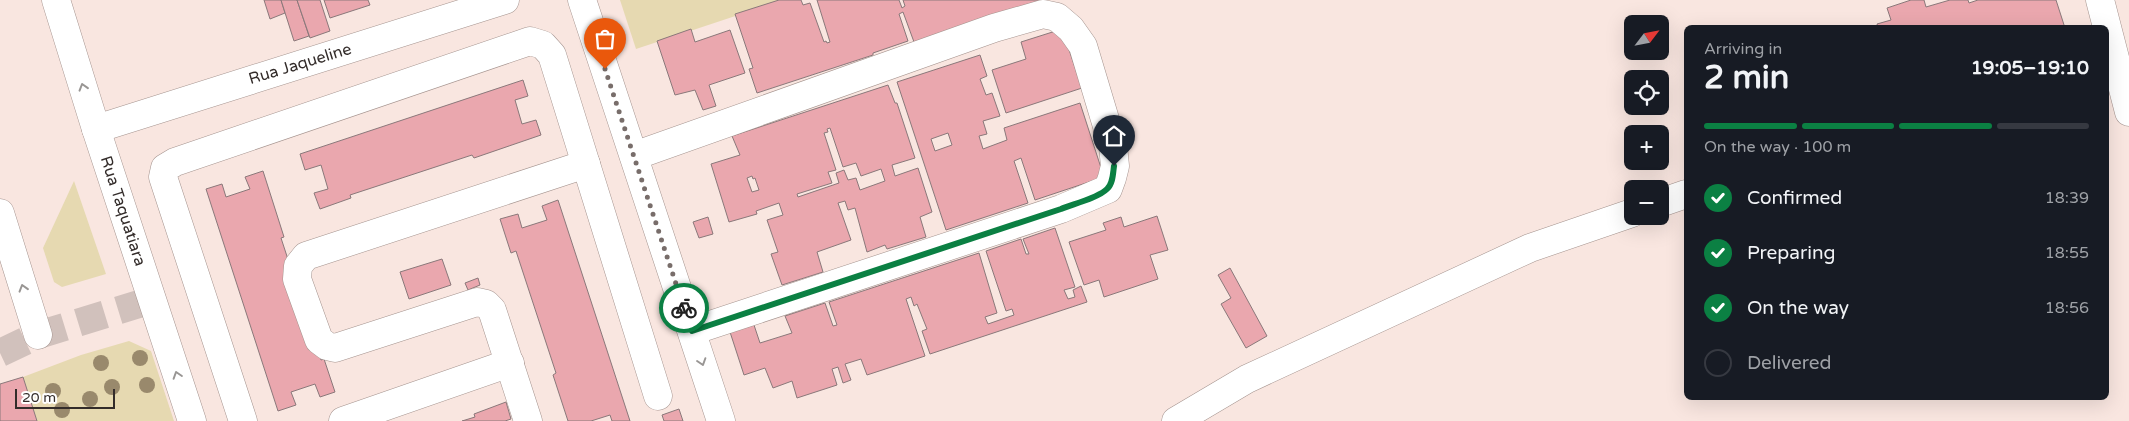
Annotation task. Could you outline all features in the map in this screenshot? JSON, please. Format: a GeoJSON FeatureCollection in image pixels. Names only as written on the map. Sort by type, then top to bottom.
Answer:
{"type":"FeatureCollection","features":[{"type":"Feature","properties":{"kind":"street","name":"Rua Taquatiara"},"geometry":{"type":"LineString","coordinates":[[56,0],[96,129],[192,421]]}},
{"type":"Feature","properties":{"kind":"street","name":"Rua Jaqueline"},"geometry":{"type":"LineString","coordinates":[[96,129],[505,0]]}},
{"type":"Feature","properties":{"kind":"street"},"geometry":{"type":"LineString","coordinates":[[582,0],[721,421]]}},
{"type":"Feature","properties":{"kind":"street"},"geometry":{"type":"LineString","coordinates":[[2100,0],[2104,25]]}},
{"type":"Feature","properties":{"kind":"street"},"geometry":{"type":"LineString","coordinates":[[634,156],[994,28],[1043,14],[1057,17],[1071,29],[1083,46],[1113,146],[1114,166],[1108,189],[1061,209],[692,331]]}},
{"type":"Feature","properties":{"kind":"street"},"geometry":{"type":"LineString","coordinates":[[243,421],[162,177],[165,168],[175,162],[530,41],[543,45],[552,55],[658,396]]}},
{"type":"Feature","properties":{"kind":"street"},"geometry":{"type":"LineString","coordinates":[[2110,56],[2129,112]]}},
{"type":"Feature","properties":{"kind":"street"},"geometry":{"type":"LineString","coordinates":[[528,421],[492,310],[486,304],[477,302],[335,348],[327,346],[319,340],[297,279],[298,266],[306,256],[586,164]]}},
{"type":"Feature","properties":{"kind":"street"},"geometry":{"type":"LineString","coordinates":[[1669,200],[1684,195]]}},
{"type":"Feature","properties":{"kind":"street"},"geometry":{"type":"LineString","coordinates":[[0,213],[38,335]]}},
{"type":"Feature","properties":{"kind":"street"},"geometry":{"type":"LineString","coordinates":[[1176,421],[1247,379],[1530,248],[1624,216]]}},
{"type":"Feature","properties":{"kind":"street"},"geometry":{"type":"LineString","coordinates":[[343,421],[510,364]]}},
{"type":"Feature","properties":{"kind":"shaded area"},"geometry":{"type":"Polygon","coordinates":[[[620,0],[784,0],[636,49],[620,0]]]}},
{"type":"Feature","properties":{"kind":"shaded area"},"geometry":{"type":"Polygon","coordinates":[[[74,181],[106,274],[62,287],[54,282],[43,248],[74,181]]]}},
{"type":"Feature","properties":{"kind":"shaded area"},"geometry":{"type":"Polygon","coordinates":[[[129,341],[151,351],[174,421],[37,421],[23,377],[81,355],[129,341]]]}},
{"type":"Feature","properties":{"kind":"building"},"geometry":{"type":"Polygon","coordinates":[[[264,0],[281,0],[285,13],[270,19],[264,0]]]}},
{"type":"Feature","properties":{"kind":"building"},"geometry":{"type":"Polygon","coordinates":[[[281,0],[297,0],[309,36],[294,41],[281,0]]]}},
{"type":"Feature","properties":{"kind":"building"},"geometry":{"type":"Polygon","coordinates":[[[297,0],[320,0],[330,31],[310,38],[297,0]]]}},
{"type":"Feature","properties":{"kind":"building"},"geometry":{"type":"Polygon","coordinates":[[[324,0],[368,0],[370,5],[330,18],[324,0]]]}},
{"type":"Feature","properties":{"kind":"building"},"geometry":{"type":"Polygon","coordinates":[[[779,0],[801,0],[803,5],[810,3],[824,42],[826,41],[827,43],[830,42],[817,0],[899,0],[902,8],[905,6],[903,0],[1042,0],[914,42],[903,12],[899,14],[908,41],[873,53],[873,55],[757,93],[749,69],[753,68],[735,14],[779,0]]]}},
{"type":"Feature","properties":{"kind":"building"},"geometry":{"type":"Polygon","coordinates":[[[1911,0],[1924,0],[1926,7],[1950,0],[1968,0],[1969,3],[1978,0],[2056,0],[2064,25],[1877,25],[1891,20],[1887,8],[1911,0]]]}},
{"type":"Feature","properties":{"kind":"building"},"geometry":{"type":"Polygon","coordinates":[[[691,29],[695,42],[730,30],[745,73],[709,85],[716,106],[703,110],[695,90],[675,95],[657,41],[691,29]]]}},
{"type":"Feature","properties":{"kind":"building"},"geometry":{"type":"Polygon","coordinates":[[[1062,29],[1082,88],[1006,113],[992,70],[1026,59],[1021,42],[1062,29]]]}},
{"type":"Feature","properties":{"kind":"building"},"geometry":{"type":"Polygon","coordinates":[[[980,55],[987,76],[980,79],[986,95],[992,93],[1000,116],[983,121],[987,134],[979,136],[983,149],[1007,140],[1004,128],[1080,103],[1104,177],[1035,200],[1021,158],[1014,161],[1028,203],[946,230],[897,82],[980,55]],[[948,133],[931,139],[935,151],[952,145],[948,133]]]}},
{"type":"Feature","properties":{"kind":"building"},"geometry":{"type":"Polygon","coordinates":[[[523,80],[528,96],[515,100],[522,124],[536,120],[541,135],[474,158],[472,155],[350,195],[351,198],[320,209],[314,193],[328,189],[321,165],[305,170],[300,154],[523,80]]]}},
{"type":"Feature","properties":{"kind":"building"},"geometry":{"type":"Polygon","coordinates":[[[888,85],[895,103],[897,103],[915,158],[892,165],[895,176],[918,168],[932,212],[920,217],[926,237],[887,249],[885,245],[867,252],[855,208],[848,210],[845,201],[838,203],[851,240],[817,252],[823,272],[782,285],[771,254],[778,252],[767,220],[783,215],[779,203],[756,211],[757,214],[729,222],[711,164],[740,155],[732,136],[888,85]],[[830,128],[827,129],[828,132],[824,133],[836,170],[828,172],[832,183],[797,194],[798,197],[839,183],[836,173],[844,170],[848,180],[856,178],[860,190],[885,181],[881,169],[861,176],[856,163],[843,167],[830,128]],[[752,176],[747,178],[752,192],[759,190],[755,178],[753,179],[752,176]]]}},
{"type":"Feature","properties":{"kind":"building"},"geometry":{"type":"Polygon","coordinates":[[[263,171],[284,237],[281,238],[321,360],[324,359],[335,392],[320,397],[315,384],[291,392],[296,405],[278,411],[206,189],[222,184],[226,197],[250,189],[245,177],[263,171]]]}},
{"type":"Feature","properties":{"kind":"building"},"geometry":{"type":"Polygon","coordinates":[[[558,200],[630,421],[612,421],[610,415],[591,421],[568,421],[553,375],[556,373],[516,251],[511,253],[500,219],[518,214],[522,228],[547,220],[542,206],[558,200]]]}},
{"type":"Feature","properties":{"kind":"building"},"geometry":{"type":"Polygon","coordinates":[[[1157,216],[1168,250],[1150,255],[1158,279],[1104,297],[1099,280],[1084,285],[1069,242],[1106,230],[1103,223],[1121,217],[1124,227],[1157,216]]]}},
{"type":"Feature","properties":{"kind":"building"},"geometry":{"type":"Polygon","coordinates":[[[708,217],[713,234],[699,238],[693,222],[708,217]]]}},
{"type":"Feature","properties":{"kind":"building"},"geometry":{"type":"Polygon","coordinates":[[[1055,228],[1075,287],[1064,290],[1068,299],[1075,297],[1073,290],[1081,286],[1087,302],[930,354],[922,331],[927,329],[917,304],[914,306],[911,297],[906,299],[925,356],[867,375],[861,359],[845,364],[851,380],[843,383],[838,367],[832,369],[837,385],[797,398],[792,381],[773,388],[765,368],[744,375],[730,332],[754,325],[760,343],[792,333],[785,316],[825,303],[833,326],[837,325],[829,302],[979,253],[997,313],[985,317],[988,324],[1014,315],[1012,309],[1006,311],[986,251],[1021,239],[1026,254],[1029,254],[1023,239],[1055,228]]]}},
{"type":"Feature","properties":{"kind":"building"},"geometry":{"type":"Polygon","coordinates":[[[442,259],[451,285],[409,299],[400,272],[442,259]]]}},
{"type":"Feature","properties":{"kind":"building"},"geometry":{"type":"Polygon","coordinates":[[[1230,268],[1267,336],[1246,348],[1221,304],[1231,298],[1218,275],[1230,268]]]}},
{"type":"Feature","properties":{"kind":"building"},"geometry":{"type":"Polygon","coordinates":[[[478,278],[480,285],[468,290],[465,283],[478,278]]]}},
{"type":"Feature","properties":{"kind":"building"},"geometry":{"type":"Polygon","coordinates":[[[23,377],[37,421],[0,421],[0,384],[23,377]]]}},
{"type":"Feature","properties":{"kind":"building"},"geometry":{"type":"Polygon","coordinates":[[[506,402],[511,419],[505,421],[462,421],[475,417],[474,414],[506,402]]]}},
{"type":"Feature","properties":{"kind":"building"},"geometry":{"type":"Polygon","coordinates":[[[679,409],[683,421],[664,421],[662,415],[679,409]]]}},
{"type":"Feature","properties":{"kind":"tunnel"},"geometry":{"type":"LineString","coordinates":[[0,353],[38,335],[152,300]]}},
{"type":"Feature","properties":{"kind":"way so far"},"geometry":{"type":"LineString","coordinates":[[605,69],[684,308]]}},
{"type":"Feature","properties":{"kind":"route"},"geometry":{"type":"LineString","coordinates":[[684,308],[692,331],[1061,209],[1108,189],[1114,166]]}}]}
